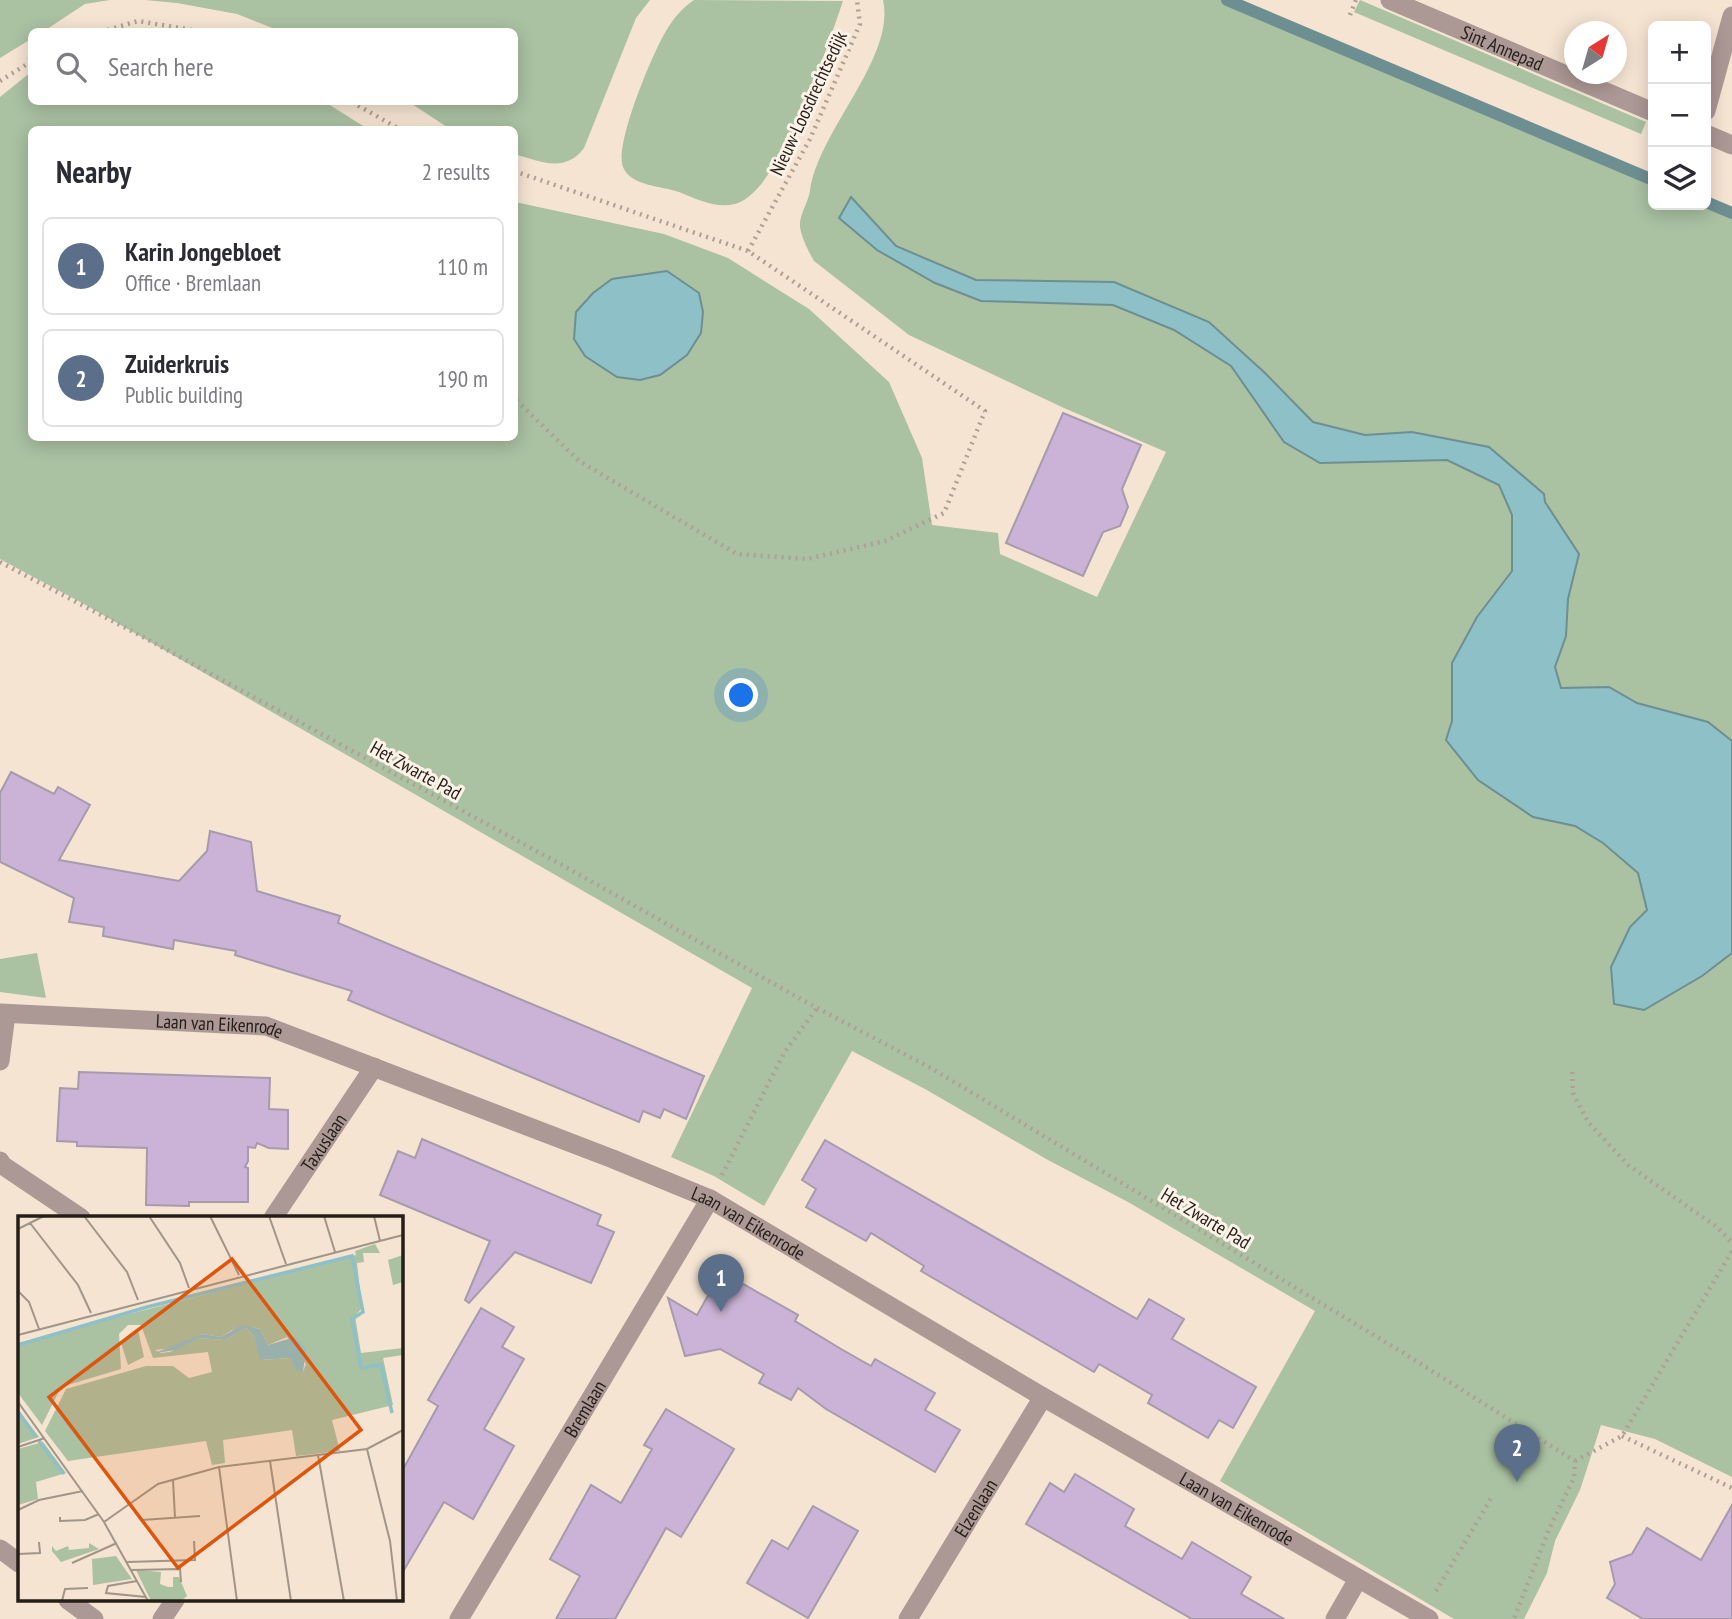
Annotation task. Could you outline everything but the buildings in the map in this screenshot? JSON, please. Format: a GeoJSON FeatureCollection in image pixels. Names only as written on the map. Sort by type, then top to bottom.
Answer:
{"type":"FeatureCollection","features":[{"type":"Feature","properties":{"kind":"street","name":"Sint Annepad"},"geometry":{"type":"LineString","coordinates":[[1390,0],[1648,110]]}},
{"type":"Feature","properties":{"kind":"street"},"geometry":{"type":"LineString","coordinates":[[1711,93],[1732,16]]}},
{"type":"Feature","properties":{"kind":"street"},"geometry":{"type":"LineString","coordinates":[[1711,136],[1732,145]]}},
{"type":"Feature","properties":{"kind":"street"},"geometry":{"type":"LineString","coordinates":[[0,1061],[3,1014]]}},
{"type":"Feature","properties":{"kind":"street","name":"Laan van Eikenrode"},"geometry":{"type":"LineString","coordinates":[[3,1014],[266,1026],[710,1199],[1043,1397],[1425,1617]]}},
{"type":"Feature","properties":{"kind":"street","name":"Taxuslaan"},"geometry":{"type":"LineString","coordinates":[[274,1216],[374,1067]]}},
{"type":"Feature","properties":{"kind":"street"},"geometry":{"type":"LineString","coordinates":[[0,1161],[2,1165],[78,1216]]}},
{"type":"Feature","properties":{"kind":"street","name":"Bremlaan"},"geometry":{"type":"LineString","coordinates":[[459,1619],[710,1199]]}},
{"type":"Feature","properties":{"kind":"street","name":"Elzenlaan"},"geometry":{"type":"LineString","coordinates":[[908,1619],[1043,1397]]}},
{"type":"Feature","properties":{"kind":"street"},"geometry":{"type":"LineString","coordinates":[[0,1549],[18,1562]]}},
{"type":"Feature","properties":{"kind":"street"},"geometry":{"type":"LineString","coordinates":[[1335,1619],[1358,1579]]}},
{"type":"Feature","properties":{"kind":"street"},"geometry":{"type":"LineString","coordinates":[[71,1602],[94,1619]]}},
{"type":"Feature","properties":{"kind":"street"},"geometry":{"type":"LineString","coordinates":[[162,1619],[174,1602]]}},
{"type":"Feature","properties":{"kind":"path","name":"Nieuw-Loosdrechtsedijk"},"geometry":{"type":"LineString","coordinates":[[748,251],[816,126],[860,24],[857,0]]}},
{"type":"Feature","properties":{"kind":"path"},"geometry":{"type":"LineString","coordinates":[[1350,15],[1356,0]]}},
{"type":"Feature","properties":{"kind":"path"},"geometry":{"type":"LineString","coordinates":[[114,28],[138,21],[180,28]]}},
{"type":"Feature","properties":{"kind":"path"},"geometry":{"type":"LineString","coordinates":[[0,81],[28,64]]}},
{"type":"Feature","properties":{"kind":"path"},"geometry":{"type":"LineString","coordinates":[[357,105],[394,126]]}},
{"type":"Feature","properties":{"kind":"path"},"geometry":{"type":"LineString","coordinates":[[518,172],[748,251],[985,411],[944,513],[885,541],[807,559],[737,554],[579,461],[518,402]]}},
{"type":"Feature","properties":{"kind":"path","name":"Het Zwarte Pad"},"geometry":{"type":"LineString","coordinates":[[0,562],[554,860],[817,1009],[941,1074],[1385,1342],[1575,1461]]}},
{"type":"Feature","properties":{"kind":"path"},"geometry":{"type":"LineString","coordinates":[[710,1199],[784,1053],[817,1009]]}},
{"type":"Feature","properties":{"kind":"path"},"geometry":{"type":"LineString","coordinates":[[1572,1072],[1573,1093],[1588,1122],[1620,1157],[1717,1227],[1732,1243]]}},
{"type":"Feature","properties":{"kind":"path"},"geometry":{"type":"LineString","coordinates":[[1514,1619],[1549,1529],[1574,1478],[1575,1461],[1622,1436],[1732,1251]]}},
{"type":"Feature","properties":{"kind":"path"},"geometry":{"type":"LineString","coordinates":[[1622,1436],[1732,1488]]}},
{"type":"Feature","properties":{"kind":"path"},"geometry":{"type":"LineString","coordinates":[[1425,1617],[1493,1496]]}},
{"type":"Feature","properties":{"kind":"green space"},"geometry":{"type":"Polygon","coordinates":[[[0,0],[110,0],[85,4],[49,28],[28,28],[28,41],[0,58],[0,0]]]}},
{"type":"Feature","properties":{"kind":"green space"},"geometry":{"type":"Polygon","coordinates":[[[145,0],[650,0],[636,18],[584,148],[577,156],[561,163],[518,155],[518,126],[445,126],[414,105],[518,105],[518,28],[272,28],[237,14],[145,0]]]}},
{"type":"Feature","properties":{"kind":"green space"},"geometry":{"type":"Polygon","coordinates":[[[694,0],[843,1],[801,114],[785,146],[769,173],[752,194],[735,204],[713,204],[639,182],[623,167],[624,139],[629,120],[653,58],[672,22],[694,0]]]}},
{"type":"Feature","properties":{"kind":"green space"},"geometry":{"type":"Polygon","coordinates":[[[883,0],[1232,0],[1648,178],[1648,210],[1711,210],[1711,205],[1732,214],[1732,741],[1708,722],[1637,703],[1609,687],[1561,688],[1555,667],[1566,636],[1568,599],[1579,554],[1545,502],[1412,432],[1365,435],[1313,422],[1265,373],[1208,322],[1114,282],[976,280],[896,246],[852,198],[839,218],[935,283],[981,301],[1113,305],[1174,330],[1231,366],[1284,442],[1320,463],[1447,460],[1499,485],[1512,515],[1512,571],[1477,617],[1452,663],[1452,721],[1446,740],[1478,780],[1533,817],[1575,826],[1603,843],[1638,873],[1647,910],[1630,927],[1644,1009],[1702,976],[1732,953],[1732,1477],[1655,1439],[1601,1425],[1580,1490],[1555,1541],[1547,1573],[1524,1619],[1454,1619],[1220,1481],[1315,1311],[1128,1202],[852,1051],[764,1206],[714,1176],[671,1157],[752,988],[84,604],[0,559],[0,97],[28,74],[28,105],[330,105],[363,126],[28,126],[28,441],[518,441],[518,203],[664,234],[728,258],[809,309],[889,382],[922,458],[932,525],[998,533],[1000,554],[1097,597],[1166,452],[1064,408],[909,335],[814,261],[804,240],[800,222],[816,168],[878,46],[884,22],[883,0]]]}},
{"type":"Feature","properties":{"kind":"green space"},"geometry":{"type":"Polygon","coordinates":[[[1360,0],[1646,122],[1641,134],[1354,12],[1360,0]]]}},
{"type":"Feature","properties":{"kind":"green space"},"geometry":{"type":"Polygon","coordinates":[[[37,953],[46,998],[0,992],[0,959],[37,953]]]}},
{"type":"Feature","properties":{"kind":"water"},"geometry":{"type":"Polygon","coordinates":[[[851,197],[896,246],[976,280],[1114,282],[1209,322],[1313,422],[1365,435],[1412,432],[1489,447],[1544,494],[1545,502],[1579,554],[1568,599],[1566,636],[1555,667],[1561,688],[1609,687],[1637,703],[1708,722],[1732,741],[1732,953],[1702,976],[1644,1010],[1614,1004],[1611,967],[1630,927],[1647,910],[1638,873],[1603,843],[1575,826],[1533,817],[1478,780],[1446,740],[1452,721],[1452,663],[1477,617],[1512,571],[1512,515],[1499,485],[1447,460],[1320,463],[1284,442],[1231,366],[1174,330],[1113,305],[981,301],[935,283],[877,250],[839,218],[851,197]]]}},
{"type":"Feature","properties":{"kind":"water"},"geometry":{"type":"Polygon","coordinates":[[[667,271],[699,293],[703,312],[701,333],[687,355],[660,375],[640,380],[617,377],[585,356],[574,339],[576,312],[593,293],[612,279],[667,271]]]}},
{"type":"Feature","properties":{"kind":"waterway"},"geometry":{"type":"LineString","coordinates":[[1227,0],[1648,178]]}},
{"type":"Feature","properties":{"kind":"waterway"},"geometry":{"type":"LineString","coordinates":[[1711,204],[1732,213]]}},
{"type":"Feature","properties":{"kind":"place","name":"Karin Jongebloet"},"geometry":{"type":"Point","coordinates":[721,1312]}},
{"type":"Feature","properties":{"kind":"place","name":"Zuiderkruis"},"geometry":{"type":"Point","coordinates":[1517,1482]}}]}
